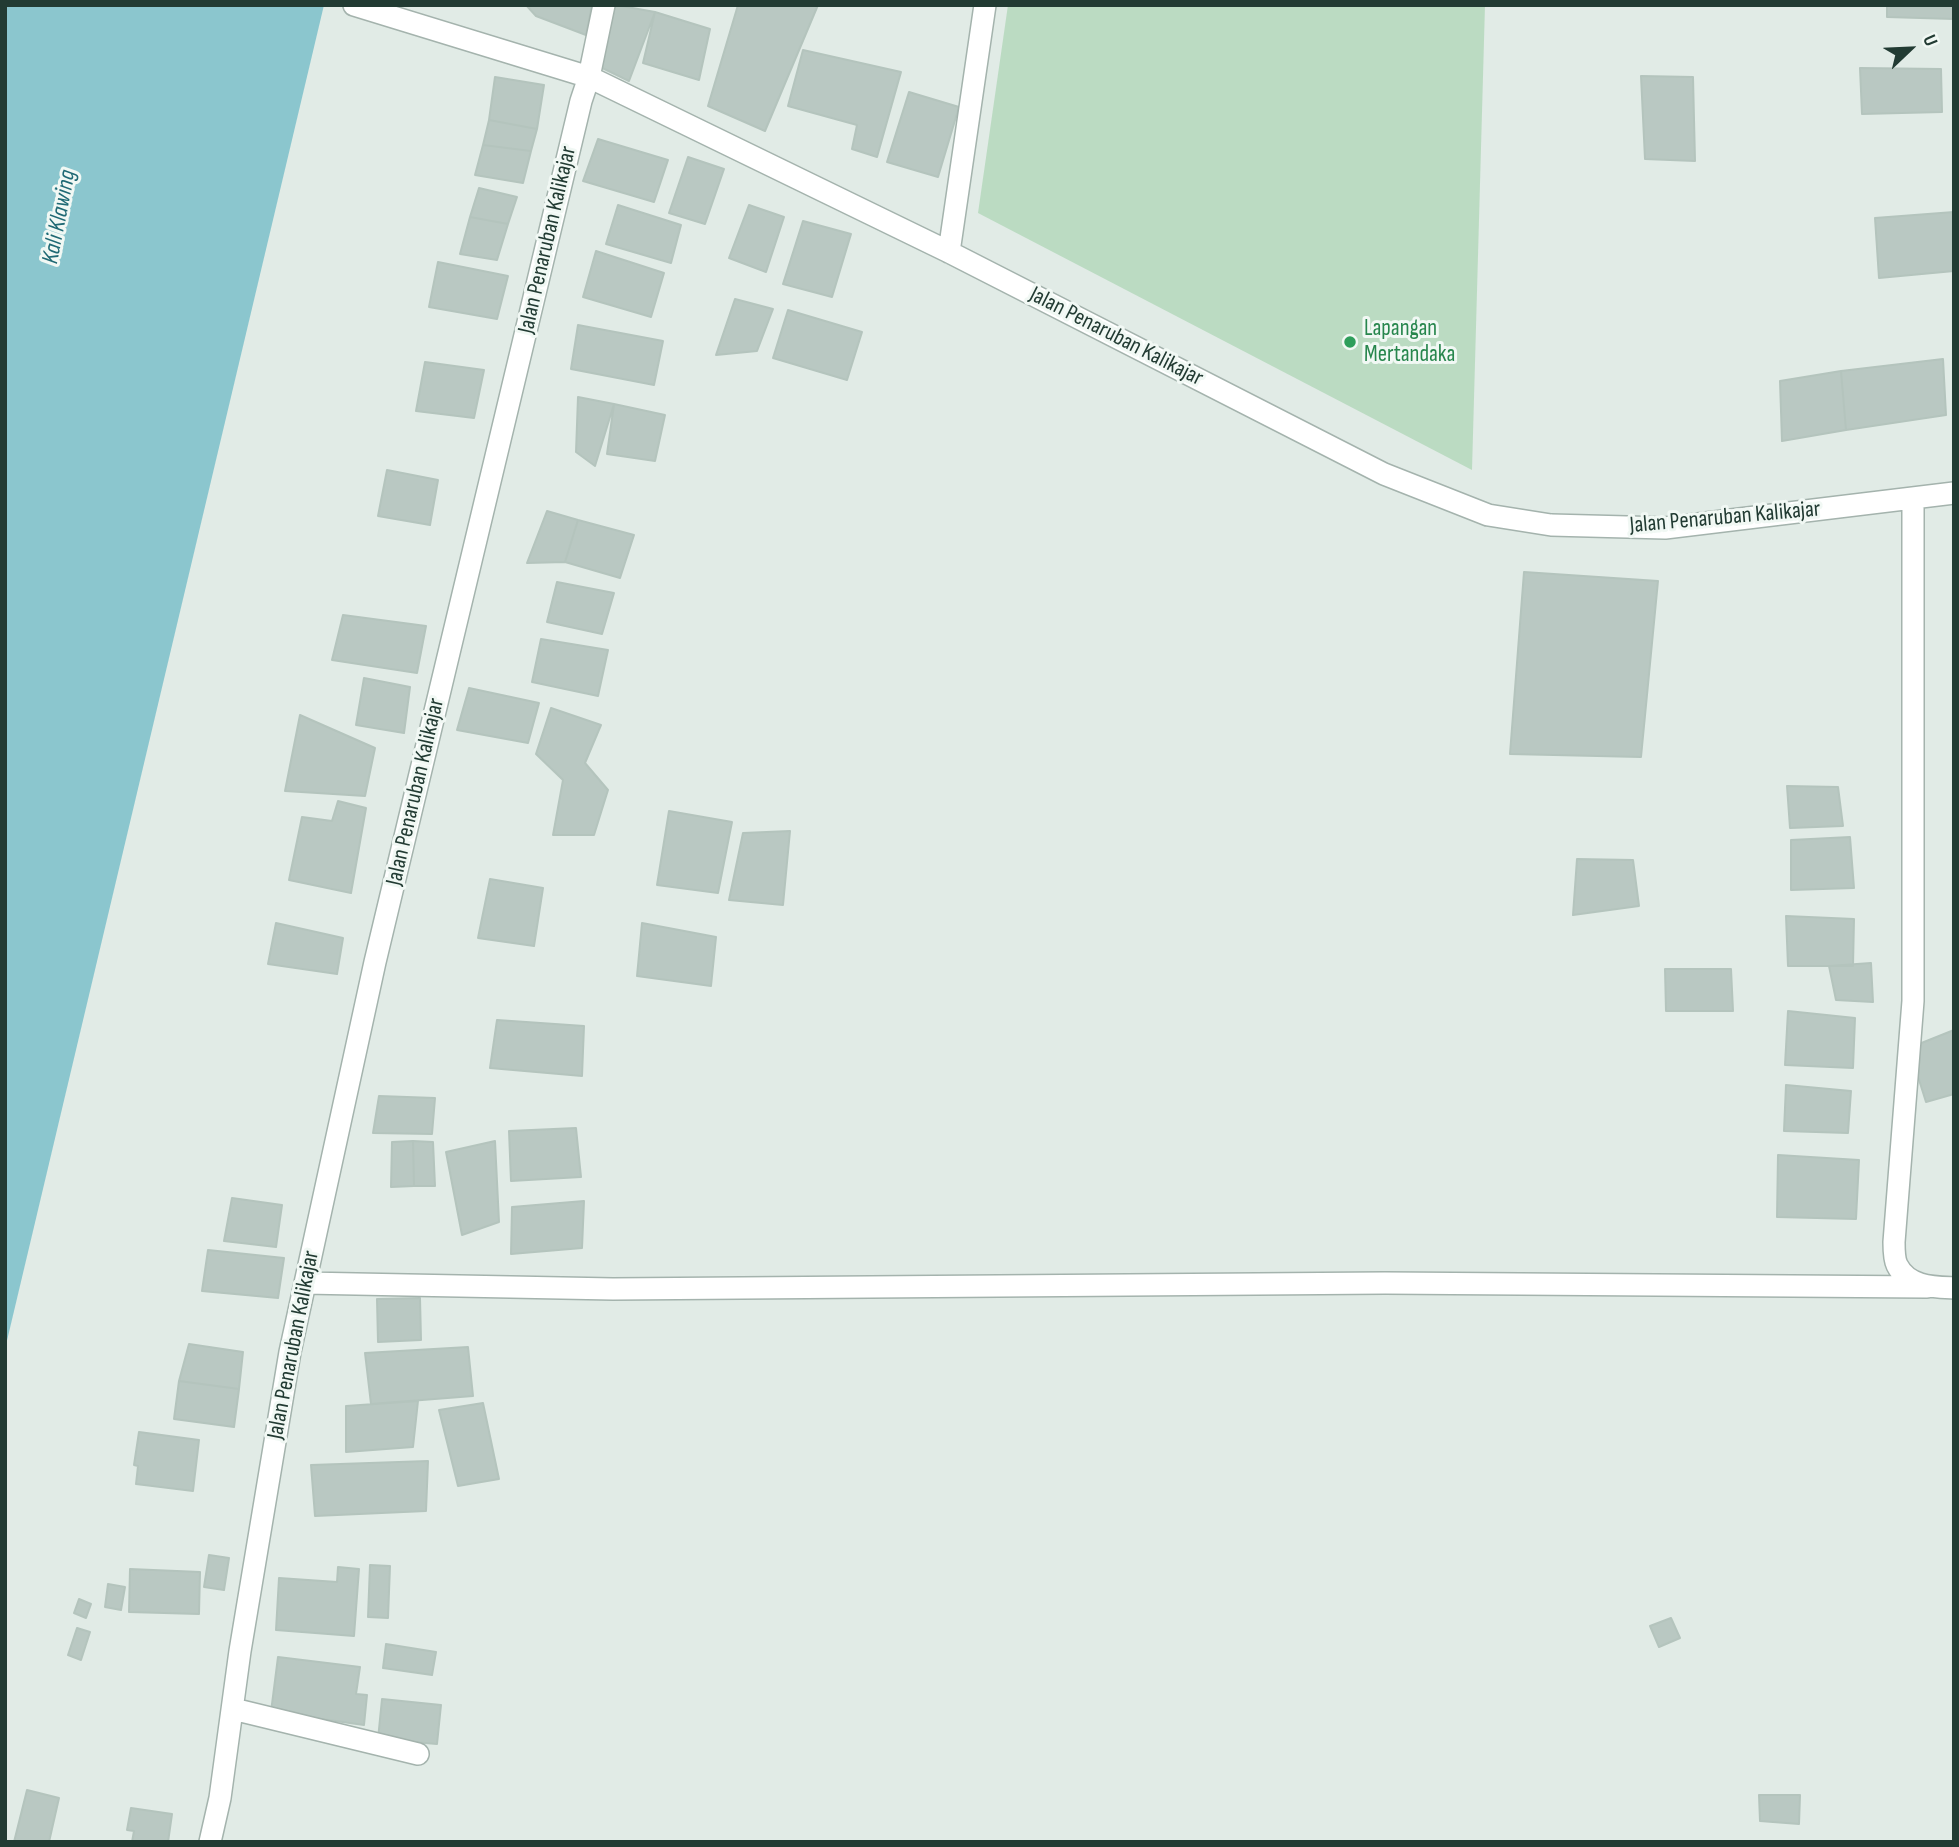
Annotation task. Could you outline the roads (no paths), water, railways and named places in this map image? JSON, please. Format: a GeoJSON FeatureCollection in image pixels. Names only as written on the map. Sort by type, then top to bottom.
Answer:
{"type":"FeatureCollection","features":[{"type":"Feature","properties":{"kind":"street"},"geometry":{"type":"LineString","coordinates":[[354,5],[589,77],[604,5]]}},
{"type":"Feature","properties":{"kind":"street"},"geometry":{"type":"LineString","coordinates":[[949,252],[985,5]]}},
{"type":"Feature","properties":{"kind":"street","name":"Jalan Penaruban Kalikajar"},"geometry":{"type":"LineString","coordinates":[[210,1842],[220,1798],[240,1651],[290,1352],[375,962],[581,101],[589,77],[949,252],[1384,474],[1488,516],[1551,525],[1665,528],[1954,493]]}},
{"type":"Feature","properties":{"kind":"street"},"geometry":{"type":"LineString","coordinates":[[1913,499],[1913,1002],[1894,1242],[1895,1263],[1907,1278],[1927,1287]]}},
{"type":"Feature","properties":{"kind":"street"},"geometry":{"type":"LineString","coordinates":[[305,1283],[613,1289],[1385,1283],[1954,1288]]}},
{"type":"Feature","properties":{"kind":"street"},"geometry":{"type":"LineString","coordinates":[[233,1709],[418,1754]]}},
{"type":"Feature","properties":{"kind":"water","name":"Kali Klawing"},"geometry":{"type":"Polygon","coordinates":[[[5,5],[324,5],[5,1349],[5,5]]]}},
{"type":"Feature","properties":{"kind":"place","name":"Lapangan Mertandaka"},"geometry":{"type":"Point","coordinates":[1350,342]}}]}
